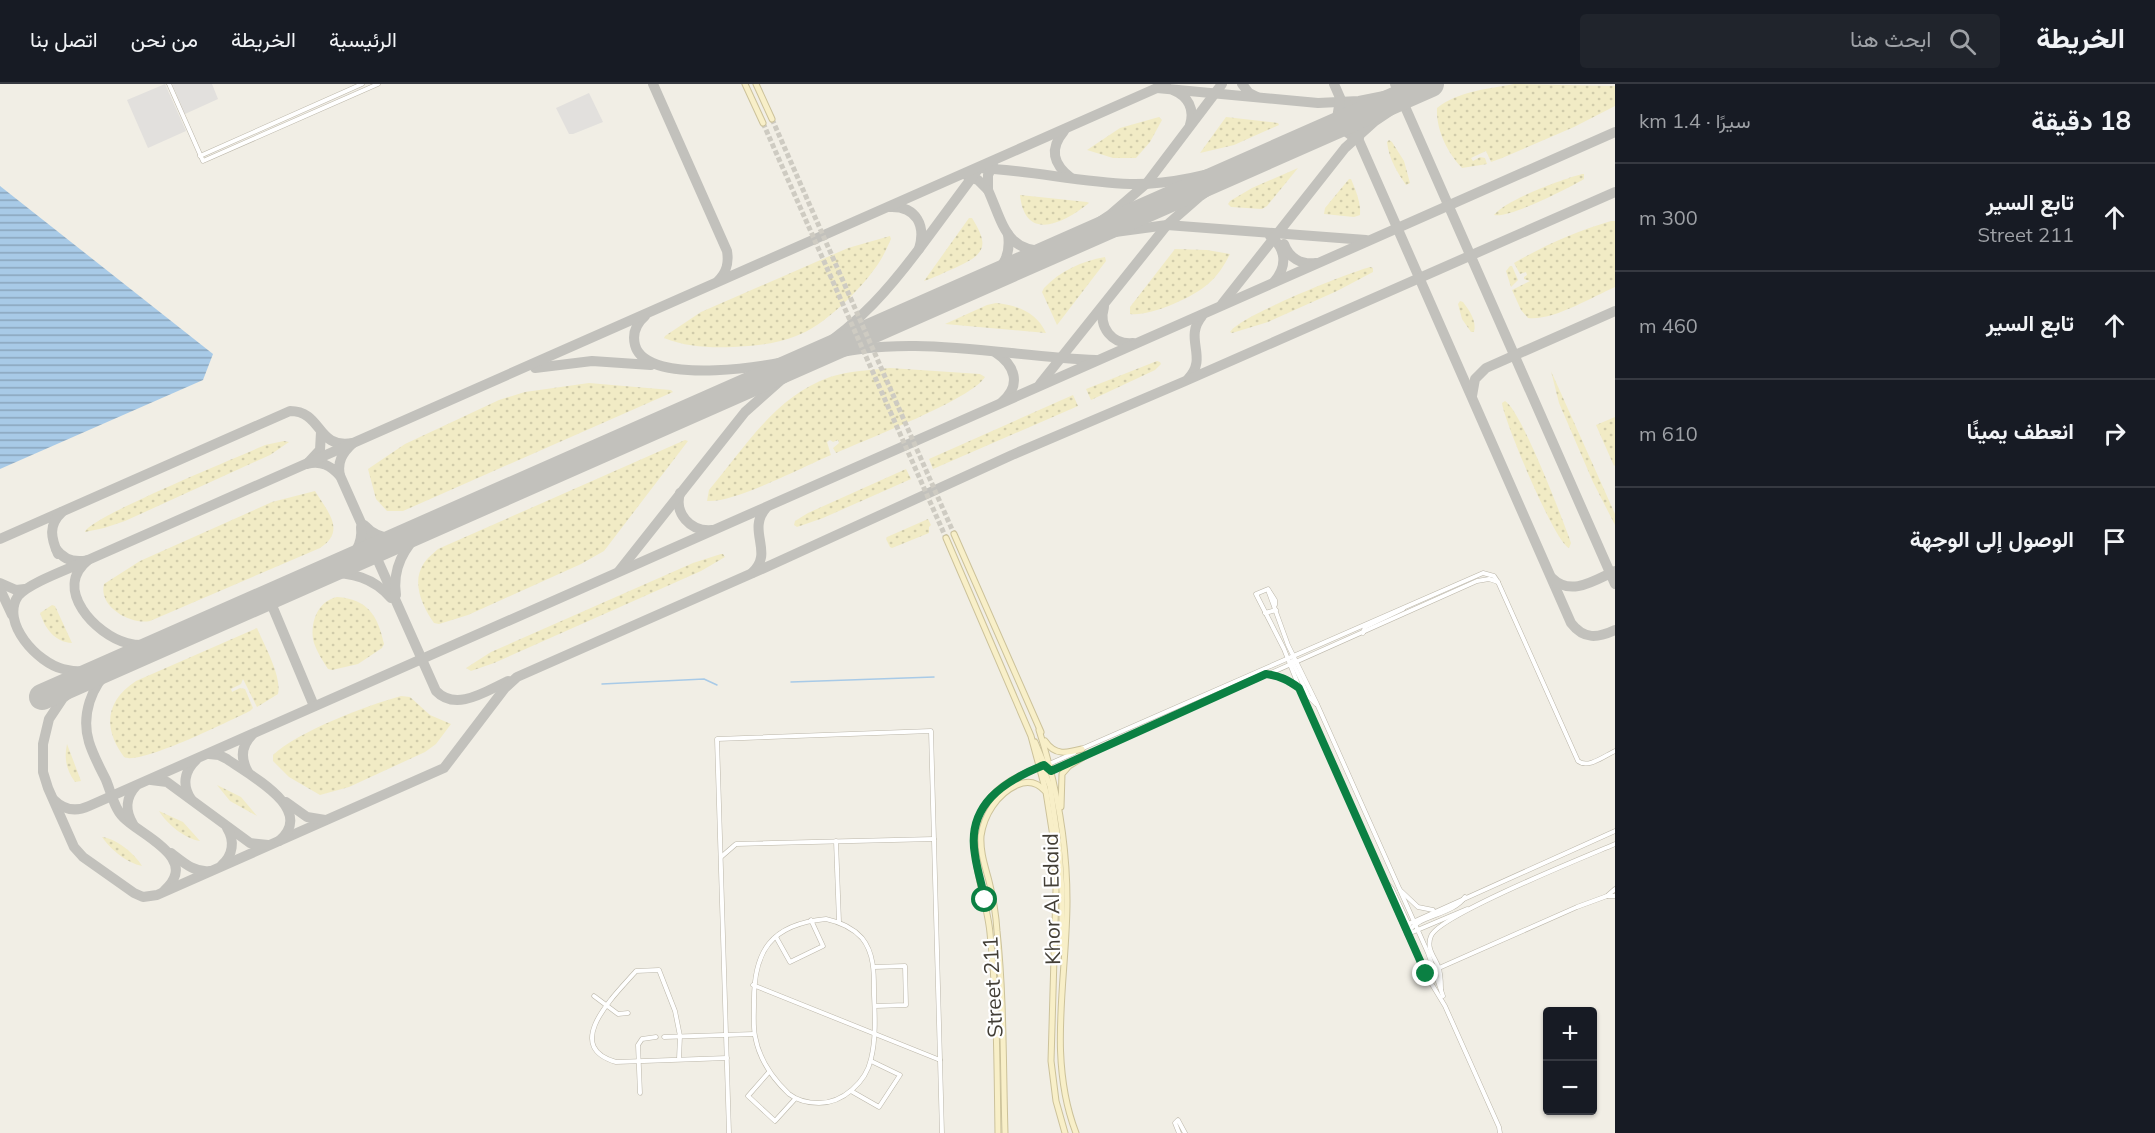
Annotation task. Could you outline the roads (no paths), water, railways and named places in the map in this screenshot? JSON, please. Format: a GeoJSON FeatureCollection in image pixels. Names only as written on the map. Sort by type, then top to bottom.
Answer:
{"type":"FeatureCollection","features":[{"type":"Feature","properties":{"kind":"main road"},"geometry":{"type":"LineString","coordinates":[[745,84],[763,123]]}},
{"type":"Feature","properties":{"kind":"main road"},"geometry":{"type":"LineString","coordinates":[[756,84],[772,119]]}},
{"type":"Feature","properties":{"kind":"main road","name":"Khor Al Edaid"},"geometry":{"type":"LineString","coordinates":[[954,534],[1040,730],[1057,895],[1051,1061],[1056,1101],[1065,1133]]}},
{"type":"Feature","properties":{"kind":"main road"},"geometry":{"type":"LineString","coordinates":[[946,538],[1031,736],[1038,746],[1044,765],[1058,836],[1062,875],[1063,961]]}},
{"type":"Feature","properties":{"kind":"main road"},"geometry":{"type":"LineString","coordinates":[[1040,730],[1049,747],[1057,752],[1068,753],[1082,749]]}},
{"type":"Feature","properties":{"kind":"main road"},"geometry":{"type":"LineString","coordinates":[[1060,814],[1062,774],[1069,766],[1085,756]]}},
{"type":"Feature","properties":{"kind":"main road"},"geometry":{"type":"LineString","coordinates":[[1044,765],[1051,771]]}},
{"type":"Feature","properties":{"kind":"main road","name":"Street 211"},"geometry":{"type":"LineString","coordinates":[[998,1133],[991,943],[985,900],[974,855],[974,832],[982,810],[996,791],[1044,765]]}},
{"type":"Feature","properties":{"kind":"main road","name":"Khor Al Edaid"},"geometry":{"type":"LineString","coordinates":[[1051,771],[1060,814],[1067,890],[1060,1036],[1062,1073],[1065,1097],[1076,1133]]}},
{"type":"Feature","properties":{"kind":"main road","name":"Street 211"},"geometry":{"type":"LineString","coordinates":[[1005,1133],[999,942],[993,899],[982,853],[981,835],[992,807],[1010,789],[1022,783],[1032,782],[1046,792]]}},
{"type":"Feature","properties":{"kind":"street"},"geometry":{"type":"LineString","coordinates":[[169,84],[203,161],[378,84]]}},
{"type":"Feature","properties":{"kind":"street"},"geometry":{"type":"LineString","coordinates":[[200,156],[362,84]]}},
{"type":"Feature","properties":{"kind":"street"},"geometry":{"type":"LineString","coordinates":[[1044,765],[1480,573],[1489,574],[1497,580],[1578,760],[1582,764],[1588,764],[1615,751]]}},
{"type":"Feature","properties":{"kind":"street"},"geometry":{"type":"LineString","coordinates":[[1051,771],[1477,581],[1497,580]]}},
{"type":"Feature","properties":{"kind":"street"},"geometry":{"type":"LineString","coordinates":[[1407,934],[1411,925],[1399,890],[1317,704],[1293,663],[1287,659],[1256,594],[1268,589],[1286,638],[1295,655],[1293,663],[1299,688],[1383,879],[1392,889],[1411,925],[1429,957],[1445,1006]]}},
{"type":"Feature","properties":{"kind":"street"},"geometry":{"type":"LineString","coordinates":[[1265,613],[1276,607]]}},
{"type":"Feature","properties":{"kind":"street"},"geometry":{"type":"LineString","coordinates":[[1364,633],[1365,627],[1405,607]]}},
{"type":"Feature","properties":{"kind":"street"},"geometry":{"type":"LineString","coordinates":[[1266,674],[1283,677],[1299,688]]}},
{"type":"Feature","properties":{"kind":"street"},"geometry":{"type":"LineString","coordinates":[[729,1133],[717,739],[931,731],[942,1133]]}},
{"type":"Feature","properties":{"kind":"street"},"geometry":{"type":"LineString","coordinates":[[1500,1133],[1445,1006],[1428,978],[1407,934],[1411,925],[1437,909],[1615,831]]}},
{"type":"Feature","properties":{"kind":"street"},"geometry":{"type":"LineString","coordinates":[[721,857],[736,844],[934,839]]}},
{"type":"Feature","properties":{"kind":"street"},"geometry":{"type":"LineString","coordinates":[[836,841],[839,922]]}},
{"type":"Feature","properties":{"kind":"street"},"geometry":{"type":"LineString","coordinates":[[1441,992],[1439,968],[1430,950],[1429,942],[1432,934],[1440,925],[1615,843]]}},
{"type":"Feature","properties":{"kind":"street"},"geometry":{"type":"LineString","coordinates":[[1399,890],[1418,907],[1429,910],[1437,909]]}},
{"type":"Feature","properties":{"kind":"street"},"geometry":{"type":"LineString","coordinates":[[1439,968],[1607,896],[1615,890]]}},
{"type":"Feature","properties":{"kind":"street"},"geometry":{"type":"LineString","coordinates":[[1411,925],[1456,906],[1466,896]]}},
{"type":"Feature","properties":{"kind":"street"},"geometry":{"type":"LineString","coordinates":[[1607,896],[1615,896]]}},
{"type":"Feature","properties":{"kind":"street"},"geometry":{"type":"LineString","coordinates":[[1411,925],[1470,909]]}},
{"type":"Feature","properties":{"kind":"street"},"geometry":{"type":"LineString","coordinates":[[826,919],[839,922],[853,930],[863,940],[873,967],[874,1034],[871,1061],[851,1091],[838,1099],[825,1103],[813,1103],[795,1099],[769,1072],[760,1056],[754,1034],[753,985],[758,960],[776,937],[792,926],[811,921],[826,919]]}},
{"type":"Feature","properties":{"kind":"street"},"geometry":{"type":"LineString","coordinates":[[776,937],[790,962],[823,946],[811,921]]}},
{"type":"Feature","properties":{"kind":"street"},"geometry":{"type":"LineString","coordinates":[[873,967],[905,966],[906,1005],[874,1006]]}},
{"type":"Feature","properties":{"kind":"street"},"geometry":{"type":"LineString","coordinates":[[679,1059],[680,1036],[675,1011],[659,970],[636,971],[595,1021],[591,1033],[592,1042],[599,1053],[608,1060],[616,1062],[727,1058]]}},
{"type":"Feature","properties":{"kind":"street"},"geometry":{"type":"LineString","coordinates":[[753,985],[940,1060]]}},
{"type":"Feature","properties":{"kind":"street"},"geometry":{"type":"LineString","coordinates":[[594,996],[618,1014],[628,1013]]}},
{"type":"Feature","properties":{"kind":"street"},"geometry":{"type":"LineString","coordinates":[[664,1037],[754,1034]]}},
{"type":"Feature","properties":{"kind":"street"},"geometry":{"type":"LineString","coordinates":[[640,1093],[638,1045],[642,1039],[656,1037]]}},
{"type":"Feature","properties":{"kind":"street"},"geometry":{"type":"LineString","coordinates":[[851,1091],[879,1107],[900,1075],[871,1061]]}},
{"type":"Feature","properties":{"kind":"street"},"geometry":{"type":"LineString","coordinates":[[769,1072],[748,1096],[775,1120],[795,1099]]}},
{"type":"Feature","properties":{"kind":"street"},"geometry":{"type":"LineString","coordinates":[[1179,1133],[1175,1123],[1178,1120],[1185,1133]]}},
{"type":"Feature","properties":{"kind":"water"},"geometry":{"type":"Polygon","coordinates":[[[0,186],[213,354],[203,380],[0,469],[0,186]]]}},
{"type":"Feature","properties":{"kind":"waterway"},"geometry":{"type":"LineString","coordinates":[[791,682],[934,677]]}},
{"type":"Feature","properties":{"kind":"waterway"},"geometry":{"type":"LineString","coordinates":[[602,684],[704,679],[717,685]]}},
{"type":"Feature","properties":{"kind":"tunnel"},"geometry":{"type":"LineString","coordinates":[[772,119],[954,534]]}},
{"type":"Feature","properties":{"kind":"tunnel"},"geometry":{"type":"LineString","coordinates":[[763,123],[946,538]]}}]}
